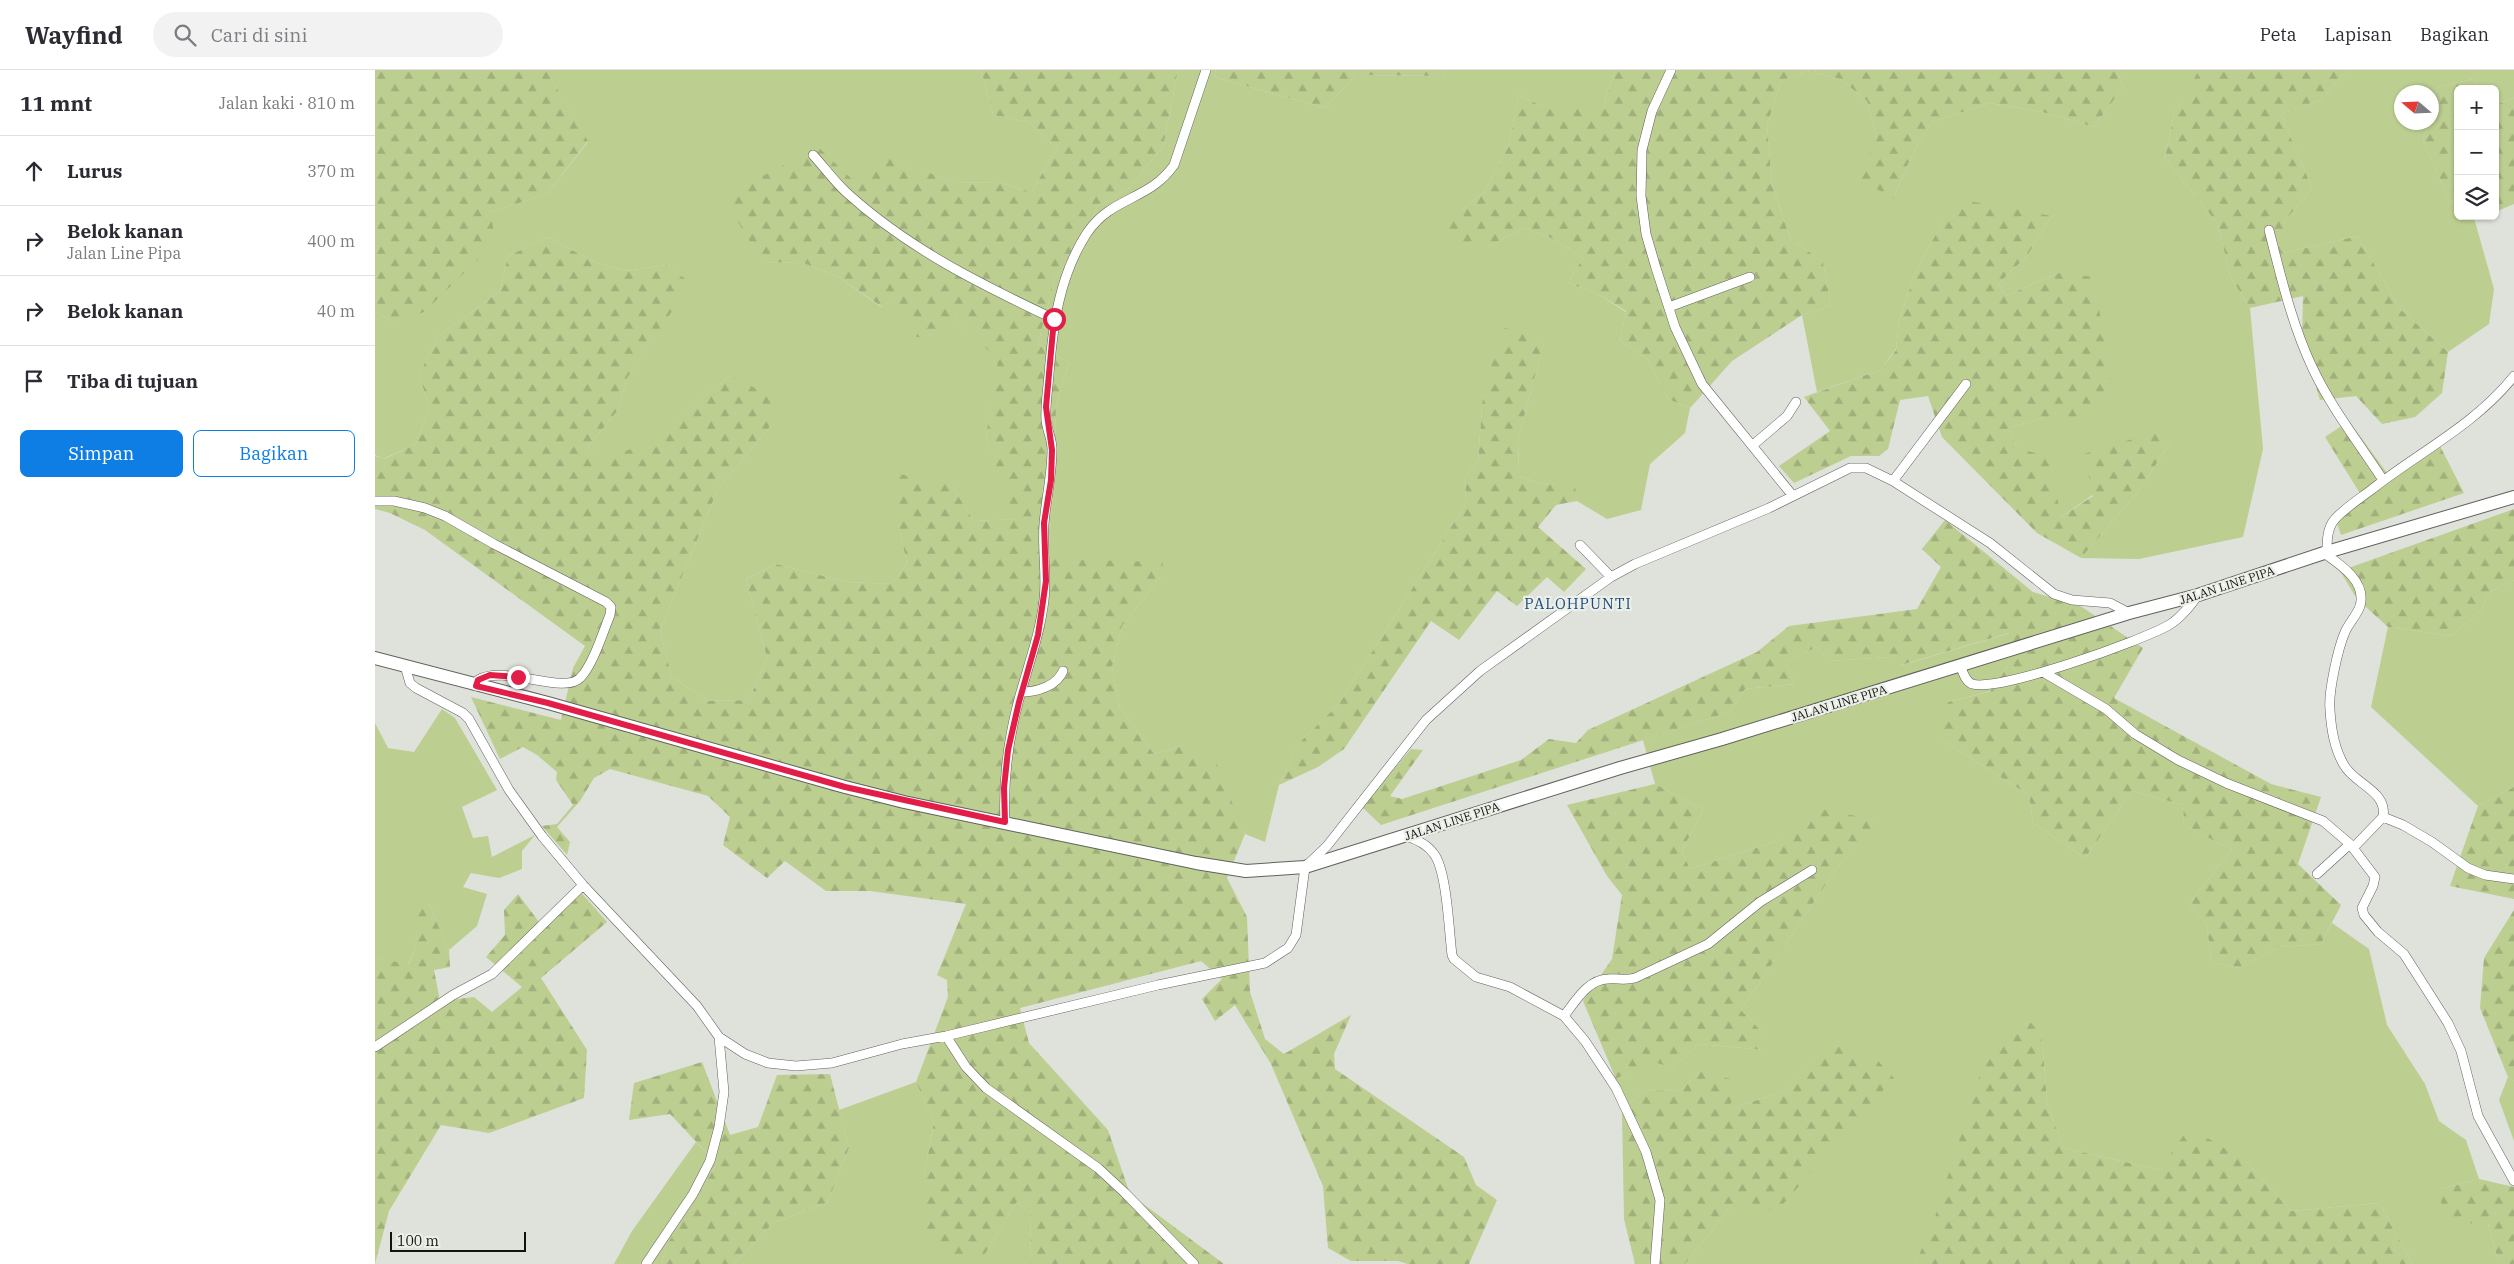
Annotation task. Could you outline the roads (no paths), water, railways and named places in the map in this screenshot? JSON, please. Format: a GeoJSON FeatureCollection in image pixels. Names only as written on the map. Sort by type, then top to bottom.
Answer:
{"type":"FeatureCollection","features":[{"type":"Feature","properties":{"kind":"main road","name":"JALAN LINE PIPA"},"geometry":{"type":"LineString","coordinates":[[375,658],[476,686],[548,703],[845,787],[1231,870],[1259,871],[1305,867],[1620,768],[1722,739],[2129,614],[2198,595],[2326,552],[2514,497]]}},
{"type":"Feature","properties":{"kind":"street"},"geometry":{"type":"LineString","coordinates":[[1005,822],[1004,788],[1008,750],[1021,692],[1038,635],[1046,581],[1044,523],[1051,480],[1052,450],[1046,407],[1054,319],[1070,267],[1087,234],[1111,208],[1155,186],[1166,177],[1174,165],[1206,70]]}},
{"type":"Feature","properties":{"kind":"street"},"geometry":{"type":"LineString","coordinates":[[1671,70],[1646,129],[1640,174],[1646,234],[1675,326],[1702,384],[1793,496]]}},
{"type":"Feature","properties":{"kind":"street"},"geometry":{"type":"LineString","coordinates":[[813,155],[852,197],[880,220],[930,255],[1002,296],[1054,319]]}},
{"type":"Feature","properties":{"kind":"street"},"geometry":{"type":"LineString","coordinates":[[2269,230],[2286,296],[2313,369],[2342,419],[2383,480]]}},
{"type":"Feature","properties":{"kind":"street"},"geometry":{"type":"LineString","coordinates":[[1669,308],[1750,277]]}},
{"type":"Feature","properties":{"kind":"street"},"geometry":{"type":"LineString","coordinates":[[2317,874],[2383,817],[2385,810],[2381,800],[2346,769],[2334,738],[2330,696],[2343,639],[2359,609],[2361,590],[2352,576],[2326,552],[2329,531],[2334,520],[2383,480],[2473,419],[2495,399],[2514,376]]}},
{"type":"Feature","properties":{"kind":"street"},"geometry":{"type":"LineString","coordinates":[[1893,481],[1966,384]]}},
{"type":"Feature","properties":{"kind":"street"},"geometry":{"type":"LineString","coordinates":[[1753,445],[1787,416],[1796,402]]}},
{"type":"Feature","properties":{"kind":"street"},"geometry":{"type":"LineString","coordinates":[[405,666],[410,683],[416,688],[463,713],[469,719],[521,808],[583,885],[697,1006],[719,1037],[756,1059],[768,1063],[796,1066],[832,1063],[902,1044],[946,1036],[1158,985],[1265,963],[1288,948],[1296,935],[1305,867],[1327,846],[1410,739],[1438,707],[1479,671],[1611,577],[1635,564],[1793,496],[1850,468],[1866,468],[1893,481],[1990,543],[2054,594],[2071,600],[2109,603],[2129,614]]}},
{"type":"Feature","properties":{"kind":"street"},"geometry":{"type":"LineString","coordinates":[[375,501],[394,501],[425,508],[445,516],[605,602],[611,607],[610,615],[591,660],[581,678],[575,682],[550,682],[490,675],[478,680],[476,686]]}},
{"type":"Feature","properties":{"kind":"street"},"geometry":{"type":"LineString","coordinates":[[1580,545],[1611,577]]}},
{"type":"Feature","properties":{"kind":"street"},"geometry":{"type":"LineString","coordinates":[[1960,666],[1967,680],[1979,685],[2010,682],[2160,630],[2177,620],[2198,595]]}},
{"type":"Feature","properties":{"kind":"street"},"geometry":{"type":"LineString","coordinates":[[1021,692],[1029,692],[1052,684],[1059,680],[1063,671]]}},
{"type":"Feature","properties":{"kind":"street"},"geometry":{"type":"LineString","coordinates":[[2043,672],[2106,709],[2135,734],[2161,751],[2226,783],[2323,821],[2351,846],[2375,877],[2363,908],[2364,915],[2378,932],[2404,954],[2448,1023],[2461,1051],[2477,1116],[2514,1181]]}},
{"type":"Feature","properties":{"kind":"street"},"geometry":{"type":"LineString","coordinates":[[2383,817],[2432,842],[2468,868],[2485,875],[2514,879]]}},
{"type":"Feature","properties":{"kind":"street"},"geometry":{"type":"LineString","coordinates":[[1405,836],[1422,843],[1437,859],[1443,877],[1452,955],[1454,958],[1475,977],[1510,987],[1565,1016],[1585,1041],[1616,1088],[1646,1152],[1660,1200],[1655,1264]]}},
{"type":"Feature","properties":{"kind":"street"},"geometry":{"type":"LineString","coordinates":[[1565,1016],[1590,985],[1607,979],[1626,981],[1635,978],[1708,944],[1760,902],[1812,870]]}},
{"type":"Feature","properties":{"kind":"street"},"geometry":{"type":"LineString","coordinates":[[375,1047],[453,995],[492,974],[583,885]]}},
{"type":"Feature","properties":{"kind":"street"},"geometry":{"type":"LineString","coordinates":[[946,1036],[966,1067],[986,1088],[1098,1168],[1194,1264]]}},
{"type":"Feature","properties":{"kind":"street"},"geometry":{"type":"LineString","coordinates":[[645,1264],[693,1194],[710,1161],[719,1127],[725,1092],[719,1037]]}},
{"type":"Feature","properties":{"kind":"district","name":"PALOHPUNTI"},"geometry":{"type":"Point","coordinates":[1578,603]}}]}
